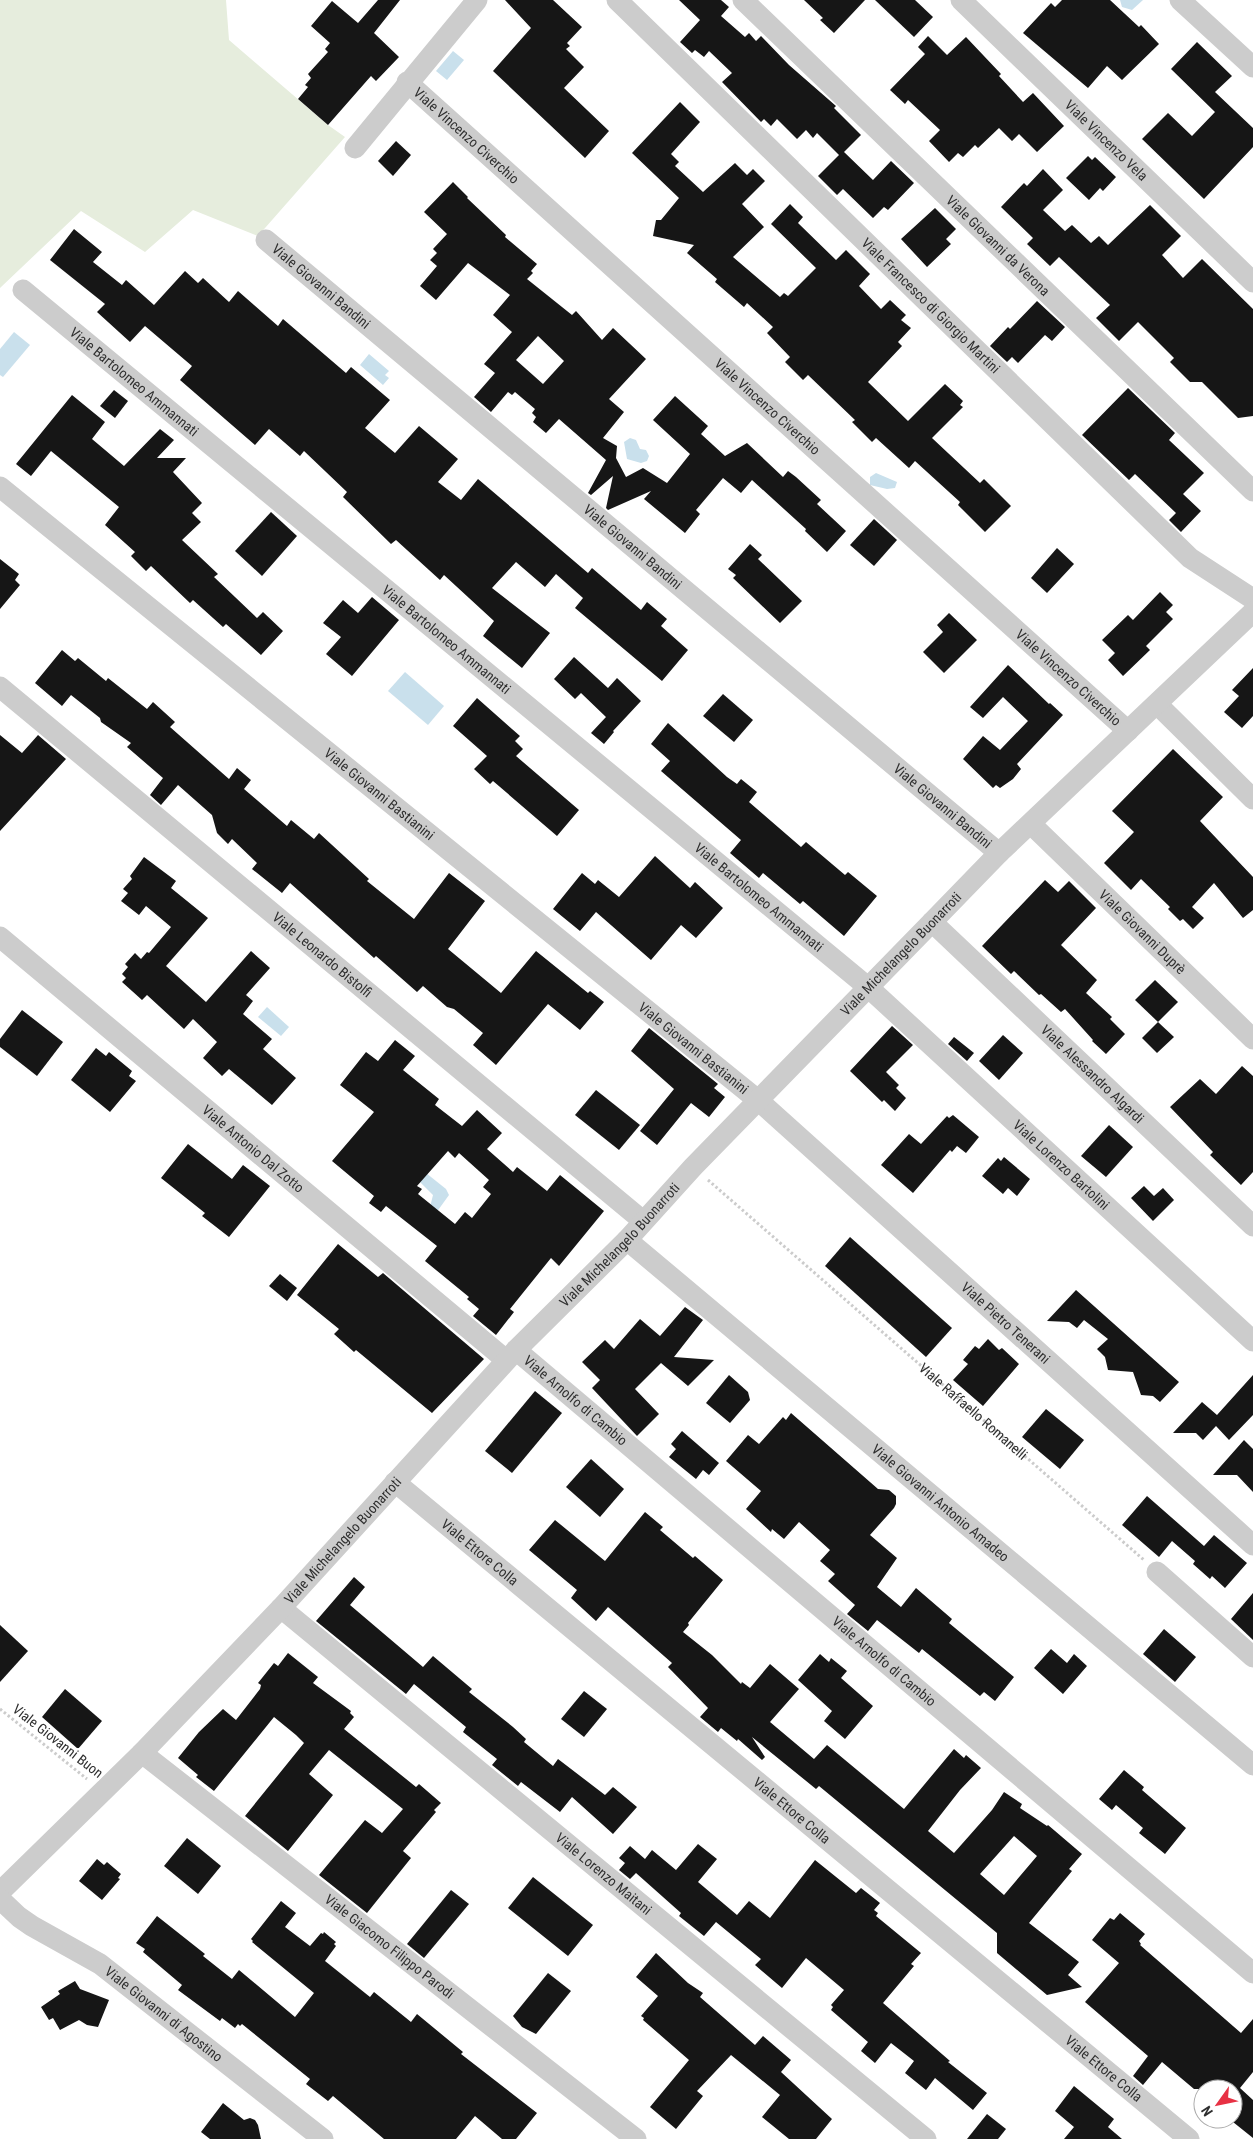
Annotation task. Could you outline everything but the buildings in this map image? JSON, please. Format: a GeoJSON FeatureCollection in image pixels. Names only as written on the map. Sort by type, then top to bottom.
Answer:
{"type":"FeatureCollection","features":[{"type":"Feature","properties":{"kind":"street"},"geometry":{"type":"LineString","coordinates":[[355,148],[407,82],[477,0]]}},
{"type":"Feature","properties":{"kind":"street","name":"Viale Francesco di Giorgio Martini"},"geometry":{"type":"LineString","coordinates":[[617,0],[1190,558],[1253,599]]}},
{"type":"Feature","properties":{"kind":"street","name":"Viale Giovanni da Verona"},"geometry":{"type":"LineString","coordinates":[[743,0],[1253,491]]}},
{"type":"Feature","properties":{"kind":"street","name":"Viale Vincenzo Vela"},"geometry":{"type":"LineString","coordinates":[[960,0],[1253,282]]}},
{"type":"Feature","properties":{"kind":"street"},"geometry":{"type":"LineString","coordinates":[[1180,0],[1253,68]]}},
{"type":"Feature","properties":{"kind":"street","name":"Viale Vincenzo Civerchio"},"geometry":{"type":"LineString","coordinates":[[407,82],[1128,731]]}},
{"type":"Feature","properties":{"kind":"street","name":"Viale Giovanni Bandini"},"geometry":{"type":"LineString","coordinates":[[266,240],[999,853]]}},
{"type":"Feature","properties":{"kind":"street","name":"Viale Bartolomeo Ammannati"},"geometry":{"type":"LineString","coordinates":[[23,290],[869,988]]}},
{"type":"Feature","properties":{"kind":"street","name":"Viale Giovanni Bastianini"},"geometry":{"type":"LineString","coordinates":[[0,486],[758,1101]]}},
{"type":"Feature","properties":{"kind":"street","name":"Viale Michelangelo Buonarroti"},"geometry":{"type":"LineString","coordinates":[[0,1892],[102,1790],[142,1753],[280,1608],[511,1355],[627,1240],[693,1167],[999,853],[1253,612]]}},
{"type":"Feature","properties":{"kind":"street","name":"Viale Leonardo Bistolfi"},"geometry":{"type":"LineString","coordinates":[[0,687],[643,1222]]}},
{"type":"Feature","properties":{"kind":"street"},"geometry":{"type":"LineString","coordinates":[[1157,704],[1253,799]]}},
{"type":"Feature","properties":{"kind":"street","name":"Viale Giovanni Duprè"},"geometry":{"type":"LineString","coordinates":[[1031,824],[1253,1040]]}},
{"type":"Feature","properties":{"kind":"street","name":"Viale Alessandro Algardi"},"geometry":{"type":"LineString","coordinates":[[932,922],[1253,1226]]}},
{"type":"Feature","properties":{"kind":"street","name":"Viale Antonio Dal Zotto"},"geometry":{"type":"LineString","coordinates":[[0,937],[511,1355]]}},
{"type":"Feature","properties":{"kind":"street","name":"Viale Lorenzo Bartolini"},"geometry":{"type":"LineString","coordinates":[[869,988],[1253,1341]]}},
{"type":"Feature","properties":{"kind":"street","name":"Viale Pietro Tenerani"},"geometry":{"type":"LineString","coordinates":[[758,1101],[1253,1545]]}},
{"type":"Feature","properties":{"kind":"street","name":"Viale Giovanni Antonio Amadeo"},"geometry":{"type":"LineString","coordinates":[[627,1240],[1253,1765]]}},
{"type":"Feature","properties":{"kind":"street","name":"Viale Arnolfo di Cambio"},"geometry":{"type":"LineString","coordinates":[[511,1355],[1253,1973]]}},
{"type":"Feature","properties":{"kind":"street","name":"Viale Ettore Colla"},"geometry":{"type":"LineString","coordinates":[[395,1482],[1189,2139]]}},
{"type":"Feature","properties":{"kind":"street"},"geometry":{"type":"LineString","coordinates":[[1157,1572],[1253,1657]]}},
{"type":"Feature","properties":{"kind":"street","name":"Viale Lorenzo Maitani"},"geometry":{"type":"LineString","coordinates":[[280,1608],[926,2139]]}},
{"type":"Feature","properties":{"kind":"street","name":"Viale Giacomo Filippo Parodi"},"geometry":{"type":"LineString","coordinates":[[142,1753],[636,2139]]}},
{"type":"Feature","properties":{"kind":"street","name":"Viale Giovanni di Agostino"},"geometry":{"type":"LineString","coordinates":[[0,1899],[19,1917],[32,1926],[100,1964],[323,2139]]}},
{"type":"Feature","properties":{"kind":"path","name":"Viale Raffaello Romanelli"},"geometry":{"type":"LineString","coordinates":[[693,1167],[1157,1572]]}},
{"type":"Feature","properties":{"kind":"path","name":"Viale Giovanni Buon"},"geometry":{"type":"LineString","coordinates":[[0,1709],[102,1790]]}},
{"type":"Feature","properties":{"kind":"green space"},"geometry":{"type":"Polygon","coordinates":[[[0,0],[226,0],[229,40],[328,125],[345,137],[258,236],[193,210],[145,252],[81,211],[0,288],[0,0]]]}},
{"type":"Feature","properties":{"kind":"water"},"geometry":{"type":"Polygon","coordinates":[[[1120,0],[1143,0],[1132,10],[1122,7],[1120,0]]]}},
{"type":"Feature","properties":{"kind":"water"},"geometry":{"type":"Polygon","coordinates":[[[453,51],[464,60],[447,80],[436,71],[453,51]]]}},
{"type":"Feature","properties":{"kind":"water"},"geometry":{"type":"Polygon","coordinates":[[[14,332],[30,345],[3,377],[0,375],[0,349],[14,332]]]}},
{"type":"Feature","properties":{"kind":"water"},"geometry":{"type":"Polygon","coordinates":[[[369,354],[389,371],[385,375],[389,378],[383,385],[360,365],[369,354]]]}},
{"type":"Feature","properties":{"kind":"water"},"geometry":{"type":"Polygon","coordinates":[[[630,438],[636,440],[640,449],[646,450],[649,456],[647,461],[641,463],[627,459],[624,442],[630,438]]]}},
{"type":"Feature","properties":{"kind":"water"},"geometry":{"type":"Polygon","coordinates":[[[876,473],[897,482],[895,488],[887,489],[870,485],[870,477],[876,473]]]}},
{"type":"Feature","properties":{"kind":"water"},"geometry":{"type":"Polygon","coordinates":[[[405,672],[444,706],[428,725],[388,691],[405,672]]]}},
{"type":"Feature","properties":{"kind":"water"},"geometry":{"type":"Polygon","coordinates":[[[267,1007],[289,1027],[281,1036],[258,1017],[267,1007]]]}},
{"type":"Feature","properties":{"kind":"water"},"geometry":{"type":"Polygon","coordinates":[[[426,1173],[446,1189],[449,1195],[436,1213],[430,1207],[433,1195],[420,1182],[426,1173]]]}}]}
